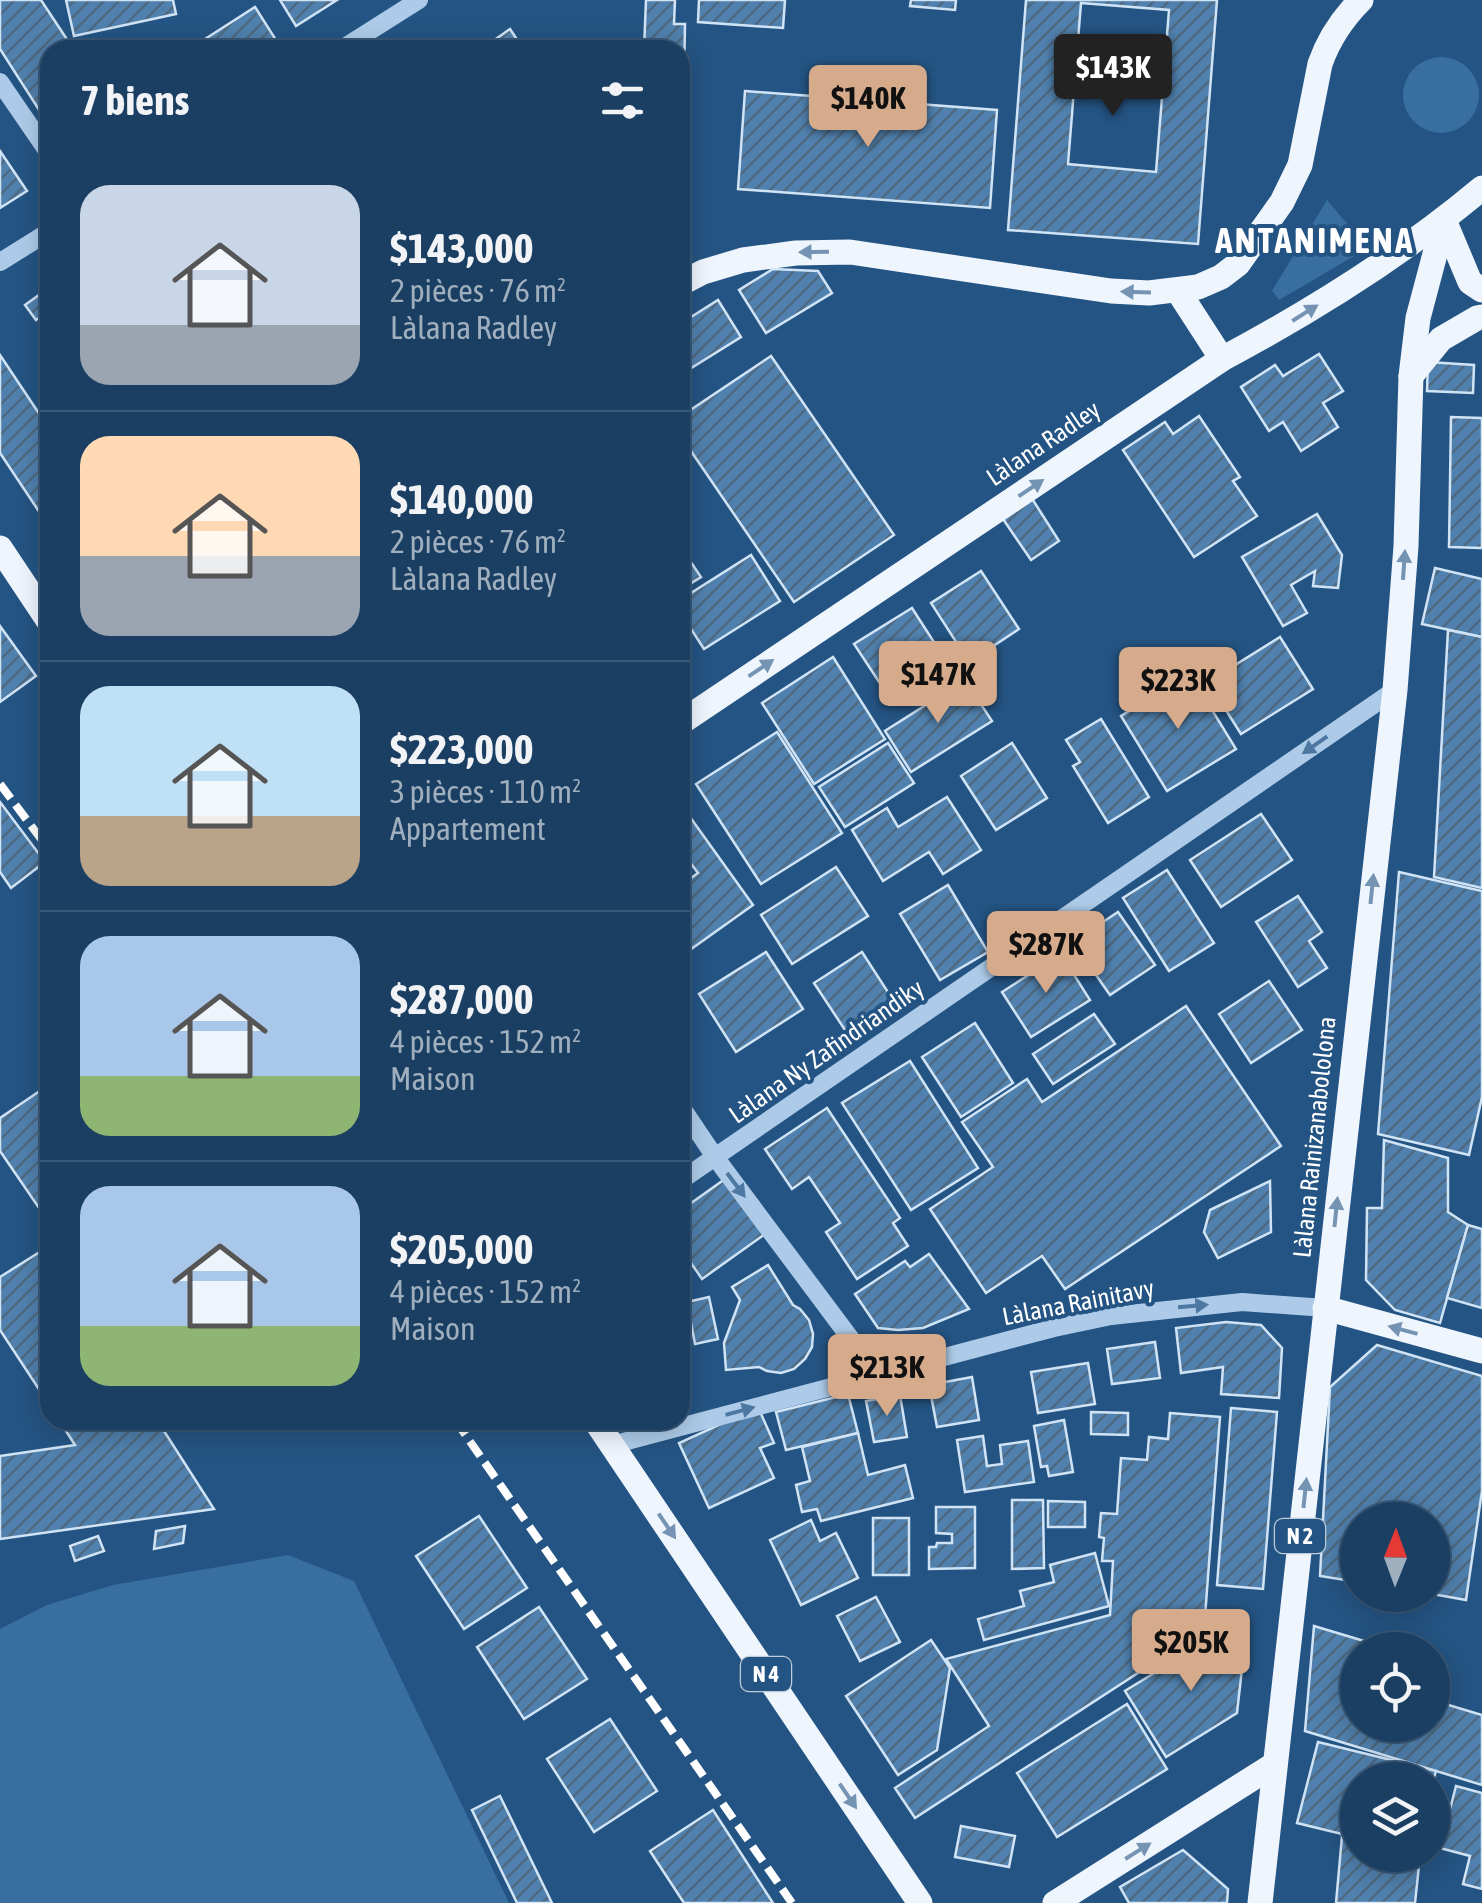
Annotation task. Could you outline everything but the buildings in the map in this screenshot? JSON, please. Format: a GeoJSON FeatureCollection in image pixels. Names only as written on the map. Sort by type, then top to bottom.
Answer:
{"type":"FeatureCollection","features":[{"type":"Feature","properties":{"kind":"main road"},"geometry":{"type":"LineString","coordinates":[[690,279],[743,260],[796,253],[850,252],[1111,291],[1178,292],[1198,288],[1238,264],[1282,202],[1300,165],[1326,48],[1338,25],[1361,0]]}},
{"type":"Feature","properties":{"kind":"main road","name":"Làlana Radley"},"geometry":{"type":"LineString","coordinates":[[690,716],[1222,360],[1318,306],[1444,220],[1482,188]]}},
{"type":"Feature","properties":{"kind":"main road"},"geometry":{"type":"LineString","coordinates":[[1444,220],[1470,282],[1482,290]]}},
{"type":"Feature","properties":{"kind":"main road","name":"Làlana Rainizanabololona"},"geometry":{"type":"LineString","coordinates":[[1260,1903],[1395,690],[1418,318],[1444,220]]}},
{"type":"Feature","properties":{"kind":"main road"},"geometry":{"type":"LineString","coordinates":[[1178,292],[1222,360]]}},
{"type":"Feature","properties":{"kind":"main road"},"geometry":{"type":"LineString","coordinates":[[1412,376],[1441,339],[1482,317]]}},
{"type":"Feature","properties":{"kind":"main road"},"geometry":{"type":"LineString","coordinates":[[0,548],[40,608]]}},
{"type":"Feature","properties":{"kind":"main road"},"geometry":{"type":"LineString","coordinates":[[1325,1308],[1482,1352]]}},
{"type":"Feature","properties":{"kind":"main road","name":"N 4"},"geometry":{"type":"LineString","coordinates":[[601,1430],[920,1903]]}},
{"type":"Feature","properties":{"kind":"main road"},"geometry":{"type":"LineString","coordinates":[[1056,1903],[1275,1764]]}},
{"type":"Feature","properties":{"kind":"street"},"geometry":{"type":"LineString","coordinates":[[356,40],[419,0]]}},
{"type":"Feature","properties":{"kind":"street"},"geometry":{"type":"LineString","coordinates":[[0,82],[40,140]]}},
{"type":"Feature","properties":{"kind":"street"},"geometry":{"type":"LineString","coordinates":[[0,262],[40,237]]}},
{"type":"Feature","properties":{"kind":"street","name":"Làlana Ny Zafindriandiky"},"geometry":{"type":"LineString","coordinates":[[690,1174],[1395,690]]}},
{"type":"Feature","properties":{"kind":"street"},"geometry":{"type":"LineString","coordinates":[[690,1120],[877,1374]]}},
{"type":"Feature","properties":{"kind":"street","name":"Làlana Rainitavy"},"geometry":{"type":"LineString","coordinates":[[690,1424],[1110,1316],[1242,1302],[1325,1308]]}},
{"type":"Feature","properties":{"kind":"street","name":"Làlana Rainitavy"},"geometry":{"type":"LineString","coordinates":[[612,1445],[668,1430]]}},
{"type":"Feature","properties":{"kind":"shaded area"},"geometry":{"type":"Polygon","coordinates":[[[1441,57],[1456,59],[1468,68],[1477,80],[1477,110],[1468,122],[1456,131],[1441,133],[1426,131],[1414,122],[1405,110],[1403,95],[1405,80],[1414,68],[1426,59],[1441,57]]]}},
{"type":"Feature","properties":{"kind":"shaded area"},"geometry":{"type":"Polygon","coordinates":[[[1327,200],[1368,248],[1279,300],[1272,291],[1327,200]]]}},
{"type":"Feature","properties":{"kind":"shaded area"},"geometry":{"type":"Polygon","coordinates":[[[288,1555],[354,1581],[509,1903],[0,1903],[0,1629],[47,1605],[113,1585],[288,1555]]]}},
{"type":"Feature","properties":{"kind":"railway"},"geometry":{"type":"LineString","coordinates":[[0,784],[40,838]]}},
{"type":"Feature","properties":{"kind":"railway"},"geometry":{"type":"LineString","coordinates":[[462,1430],[792,1903]]}},
{"type":"Feature","properties":{"kind":"district","name":"ANTANIMENA"},"geometry":{"type":"Point","coordinates":[1315,241]}}]}
